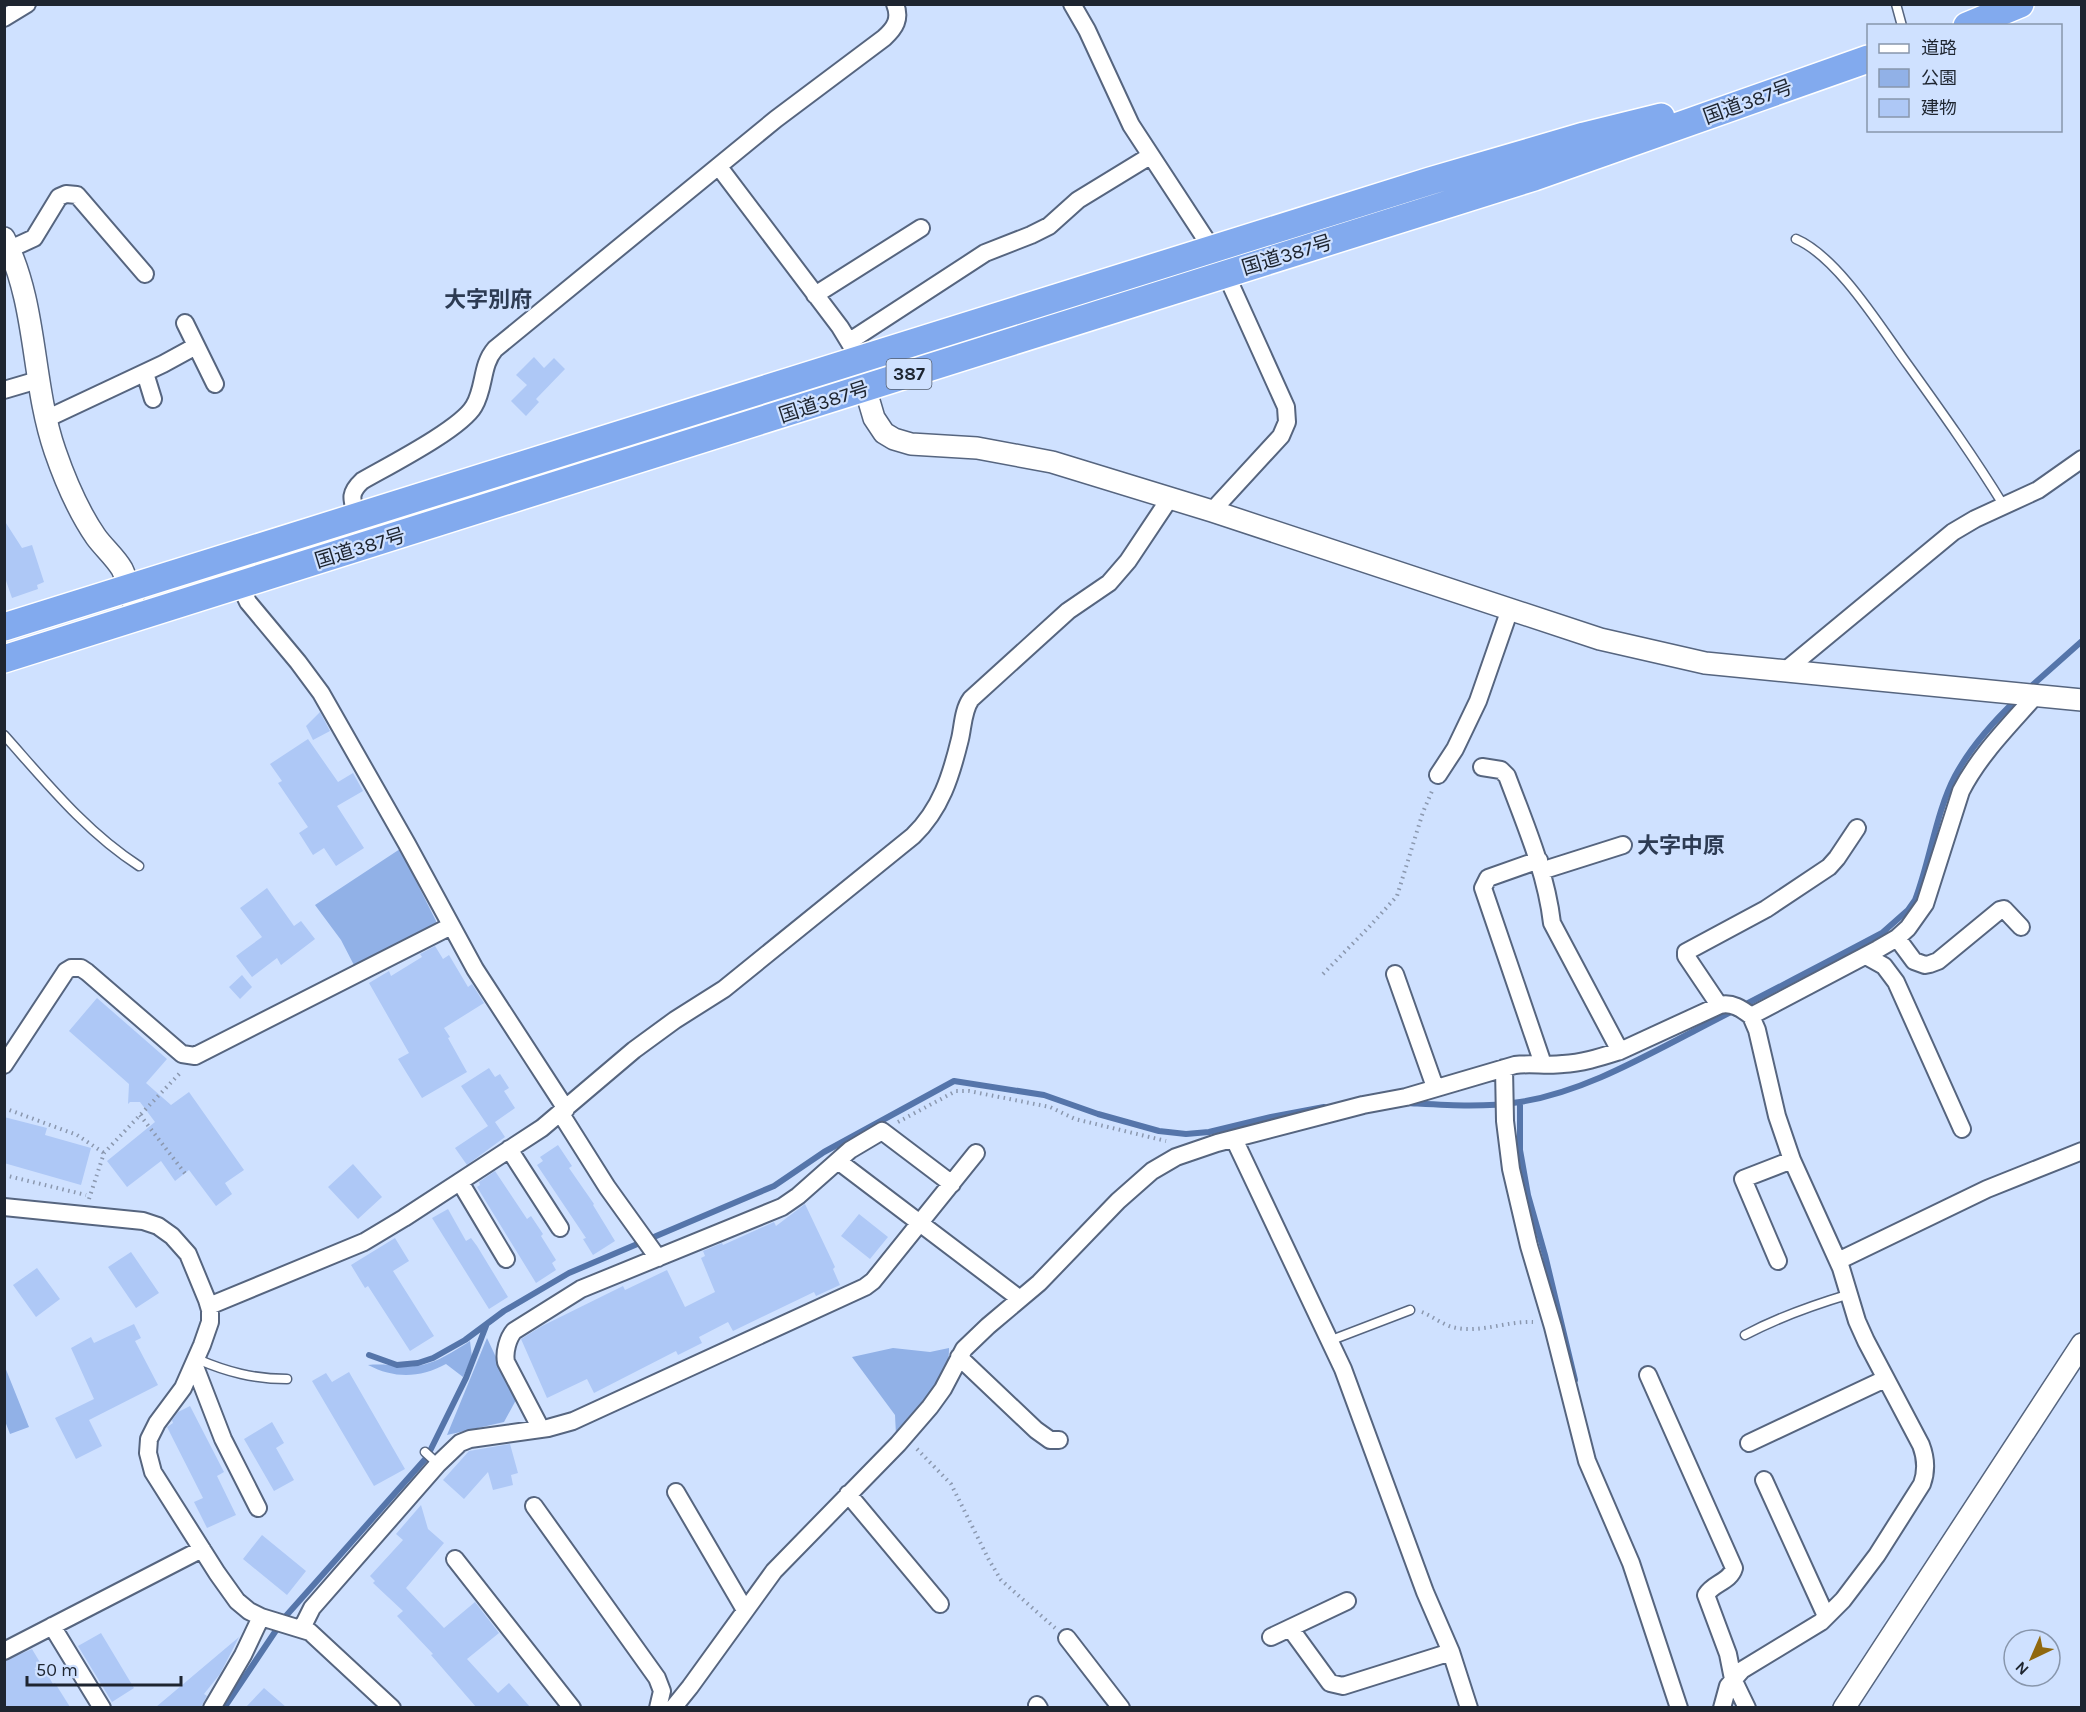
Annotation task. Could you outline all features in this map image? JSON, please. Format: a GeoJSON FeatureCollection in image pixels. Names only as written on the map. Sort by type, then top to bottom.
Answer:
{"type":"FeatureCollection","features":[{"type":"Feature","properties":{"kind":"highway"},"geometry":{"type":"LineString","coordinates":[[1972,24],[2020,4]]}},
{"type":"Feature","properties":{"kind":"highway","name":"国道387号"},"geometry":{"type":"LineString","coordinates":[[4,658],[1534,177],[1867,60]]}},
{"type":"Feature","properties":{"kind":"highway","name":"国道387号"},"geometry":{"type":"LineString","coordinates":[[4,627],[357,517],[854,351],[1213,249],[1418,184],[1584,136],[1811,79]]}},
{"type":"Feature","properties":{"kind":"street"},"geometry":{"type":"LineString","coordinates":[[4,18],[27,4]]}},
{"type":"Feature","properties":{"kind":"street"},"geometry":{"type":"LineString","coordinates":[[357,517],[352,499],[355,488],[362,481],[453,427],[468,414],[476,402],[488,358],[495,349],[776,119],[892,31],[899,16],[895,4]]}},
{"type":"Feature","properties":{"kind":"street"},"geometry":{"type":"LineString","coordinates":[[1072,4],[1087,30],[1131,125],[1213,249],[1288,414],[1281,436],[1212,511]]}},
{"type":"Feature","properties":{"kind":"street"},"geometry":{"type":"LineString","coordinates":[[854,351],[985,253],[1049,226],[1078,200],[1150,156]]}},
{"type":"Feature","properties":{"kind":"street"},"geometry":{"type":"LineString","coordinates":[[719,167],[854,351],[874,418],[884,433],[894,439],[911,444],[977,448],[1030,457],[1212,511],[1600,639],[1647,651],[1705,663],[2082,700]]}},
{"type":"Feature","properties":{"kind":"street"},"geometry":{"type":"LineString","coordinates":[[137,617],[122,570],[93,532],[61,466],[46,419],[25,292],[7,244],[34,238],[59,197],[66,194],[77,195],[145,274]]}},
{"type":"Feature","properties":{"kind":"street"},"geometry":{"type":"LineString","coordinates":[[815,295],[921,228]]}},
{"type":"Feature","properties":{"kind":"street"},"geometry":{"type":"LineString","coordinates":[[185,323],[215,384]]}},
{"type":"Feature","properties":{"kind":"street"},"geometry":{"type":"LineString","coordinates":[[46,419],[145,373],[196,346]]}},
{"type":"Feature","properties":{"kind":"street"},"geometry":{"type":"LineString","coordinates":[[145,373],[153,399]]}},
{"type":"Feature","properties":{"kind":"street"},"geometry":{"type":"LineString","coordinates":[[4,390],[38,380]]}},
{"type":"Feature","properties":{"kind":"street"},"geometry":{"type":"LineString","coordinates":[[1786,670],[1953,532],[2038,490],[2082,459]]}},
{"type":"Feature","properties":{"kind":"street"},"geometry":{"type":"LineString","coordinates":[[209,1306],[356,1246],[460,1182],[563,1111],[634,1050],[730,984],[923,827],[946,789],[965,712],[971,699],[1068,610],[1109,583],[1128,561],[1170,498]]}},
{"type":"Feature","properties":{"kind":"street"},"geometry":{"type":"LineString","coordinates":[[240,585],[248,602],[321,693],[494,999],[613,1196],[658,1258]]}},
{"type":"Feature","properties":{"kind":"street"},"geometry":{"type":"LineString","coordinates":[[1438,775],[1455,749],[1478,701],[1510,609]]}},
{"type":"Feature","properties":{"kind":"street"},"geometry":{"type":"LineString","coordinates":[[1751,1016],[1897,938],[1916,919],[1924,904],[1961,791],[1968,777],[1986,752],[2036,695]]}},
{"type":"Feature","properties":{"kind":"street"},"geometry":{"type":"LineString","coordinates":[[1482,767],[1501,770],[1507,776],[1540,866],[1551,906],[1552,923],[1620,1051]]}},
{"type":"Feature","properties":{"kind":"street"},"geometry":{"type":"LineString","coordinates":[[1719,1005],[1686,956],[1686,952],[1766,909],[1829,867],[1857,828]]}},
{"type":"Feature","properties":{"kind":"street"},"geometry":{"type":"LineString","coordinates":[[1543,1064],[1483,888],[1488,878],[1623,845]]}},
{"type":"Feature","properties":{"kind":"street"},"geometry":{"type":"LineString","coordinates":[[1897,938],[1914,961],[1925,965],[1938,961],[2000,910],[2004,909],[2021,927]]}},
{"type":"Feature","properties":{"kind":"street"},"geometry":{"type":"LineString","coordinates":[[4,1065],[70,968],[81,968],[87,972],[182,1054],[192,1057],[451,926]]}},
{"type":"Feature","properties":{"kind":"street"},"geometry":{"type":"LineString","coordinates":[[1866,956],[1884,966],[1896,982],[1962,1129]]}},
{"type":"Feature","properties":{"kind":"street"},"geometry":{"type":"LineString","coordinates":[[1395,974],[1435,1087]]}},
{"type":"Feature","properties":{"kind":"street"},"geometry":{"type":"LineString","coordinates":[[673,1707],[774,1571],[905,1436],[938,1397],[959,1358],[972,1341],[1051,1272],[1118,1201],[1164,1163],[1199,1149],[1234,1139],[1363,1105],[1406,1097],[1504,1068],[1523,1064],[1578,1063],[1620,1051],[1719,1005],[1728,1003],[1751,1016],[1756,1024],[1777,1116],[1792,1160],[1838,1261],[1857,1321],[1925,1454],[1926,1471],[1922,1484],[1871,1564],[1843,1600],[1826,1616],[1752,1663],[1733,1679],[1728,1686],[1722,1707]]}},
{"type":"Feature","properties":{"kind":"street"},"geometry":{"type":"LineString","coordinates":[[1504,1068],[1505,1121],[1511,1169],[1529,1246],[1553,1328],[1587,1461],[1631,1563],[1679,1707]]}},
{"type":"Feature","properties":{"kind":"street"},"geometry":{"type":"LineString","coordinates":[[542,1429],[506,1362],[505,1354],[511,1335],[517,1329],[567,1296],[782,1207],[798,1196],[850,1150],[882,1131],[952,1184]]}},
{"type":"Feature","properties":{"kind":"street"},"geometry":{"type":"LineString","coordinates":[[1234,1139],[1351,1390],[1469,1707]]}},
{"type":"Feature","properties":{"kind":"street"},"geometry":{"type":"LineString","coordinates":[[509,1149],[560,1228]]}},
{"type":"Feature","properties":{"kind":"street"},"geometry":{"type":"LineString","coordinates":[[1838,1261],[1987,1189],[2082,1151]]}},
{"type":"Feature","properties":{"kind":"street"},"geometry":{"type":"LineString","coordinates":[[302,1628],[312,1608],[438,1464],[463,1441],[542,1429],[573,1421],[853,1294],[873,1281],[976,1153]]}},
{"type":"Feature","properties":{"kind":"street"},"geometry":{"type":"LineString","coordinates":[[1778,1261],[1743,1179],[1792,1160]]}},
{"type":"Feature","properties":{"kind":"street"},"geometry":{"type":"LineString","coordinates":[[838,1161],[1020,1299]]}},
{"type":"Feature","properties":{"kind":"street"},"geometry":{"type":"LineString","coordinates":[[460,1182],[506,1259]]}},
{"type":"Feature","properties":{"kind":"street"},"geometry":{"type":"LineString","coordinates":[[4,1207],[133,1219],[158,1226],[184,1248],[209,1306],[210,1322],[196,1362],[178,1395],[152,1432],[148,1453],[153,1472],[237,1601],[261,1617],[302,1628],[326,1645],[392,1707]]}},
{"type":"Feature","properties":{"kind":"street"},"geometry":{"type":"LineString","coordinates":[[1844,1707],[2082,1344]]}},
{"type":"Feature","properties":{"kind":"street"},"geometry":{"type":"LineString","coordinates":[[959,1358],[1036,1430],[1050,1440],[1059,1440]]}},
{"type":"Feature","properties":{"kind":"street"},"geometry":{"type":"LineString","coordinates":[[196,1362],[223,1439],[258,1508]]}},
{"type":"Feature","properties":{"kind":"street"},"geometry":{"type":"LineString","coordinates":[[1648,1375],[1734,1568],[1728,1578],[1710,1589],[1706,1595],[1728,1654],[1733,1679],[1747,1707]]}},
{"type":"Feature","properties":{"kind":"street"},"geometry":{"type":"LineString","coordinates":[[1749,1443],[1885,1379]]}},
{"type":"Feature","properties":{"kind":"street"},"geometry":{"type":"LineString","coordinates":[[1764,1480],[1826,1616]]}},
{"type":"Feature","properties":{"kind":"street"},"geometry":{"type":"LineString","coordinates":[[676,1492],[745,1610]]}},
{"type":"Feature","properties":{"kind":"street"},"geometry":{"type":"LineString","coordinates":[[849,1494],[940,1604]]}},
{"type":"Feature","properties":{"kind":"street"},"geometry":{"type":"LineString","coordinates":[[534,1506],[657,1678],[662,1691],[658,1707]]}},
{"type":"Feature","properties":{"kind":"street"},"geometry":{"type":"LineString","coordinates":[[4,1652],[202,1549]]}},
{"type":"Feature","properties":{"kind":"street"},"geometry":{"type":"LineString","coordinates":[[455,1559],[572,1707]]}},
{"type":"Feature","properties":{"kind":"street"},"geometry":{"type":"LineString","coordinates":[[1271,1636],[1347,1601]]}},
{"type":"Feature","properties":{"kind":"street"},"geometry":{"type":"LineString","coordinates":[[212,1707],[243,1655],[261,1617]]}},
{"type":"Feature","properties":{"kind":"street"},"geometry":{"type":"LineString","coordinates":[[52,1626],[102,1707]]}},
{"type":"Feature","properties":{"kind":"street"},"geometry":{"type":"LineString","coordinates":[[1290,1628],[1330,1683],[1343,1686],[1450,1652]]}},
{"type":"Feature","properties":{"kind":"street"},"geometry":{"type":"LineString","coordinates":[[1067,1638],[1121,1707]]}},
{"type":"Feature","properties":{"kind":"lane"},"geometry":{"type":"LineString","coordinates":[[1896,4],[1901,24]]}},
{"type":"Feature","properties":{"kind":"lane"},"geometry":{"type":"LineString","coordinates":[[1796,239],[1807,243],[1820,253],[1867,308],[1976,460],[2004,506]]}},
{"type":"Feature","properties":{"kind":"lane"},"geometry":{"type":"LineString","coordinates":[[4,735],[38,775],[92,830],[139,866]]}},
{"type":"Feature","properties":{"kind":"lane"},"geometry":{"type":"LineString","coordinates":[[1744,1335],[1773,1320],[1850,1294]]}},
{"type":"Feature","properties":{"kind":"lane"},"geometry":{"type":"LineString","coordinates":[[1329,1341],[1410,1310]]}},
{"type":"Feature","properties":{"kind":"lane"},"geometry":{"type":"LineString","coordinates":[[196,1362],[236,1374],[267,1379],[287,1379]]}},
{"type":"Feature","properties":{"kind":"lane"},"geometry":{"type":"LineString","coordinates":[[425,1452],[438,1464]]}},
{"type":"Feature","properties":{"kind":"path"},"geometry":{"type":"LineString","coordinates":[[1323,974],[1397,896],[1423,812],[1438,775]]}},
{"type":"Feature","properties":{"kind":"path"},"geometry":{"type":"LineString","coordinates":[[86,1205],[104,1153],[184,1069]]}},
{"type":"Feature","properties":{"kind":"path"},"geometry":{"type":"LineString","coordinates":[[882,1131],[956,1091],[969,1090],[1050,1107],[1080,1120],[1199,1149]]}},
{"type":"Feature","properties":{"kind":"path"},"geometry":{"type":"LineString","coordinates":[[4,1108],[77,1135],[104,1153]]}},
{"type":"Feature","properties":{"kind":"path"},"geometry":{"type":"LineString","coordinates":[[141,1115],[187,1176]]}},
{"type":"Feature","properties":{"kind":"path"},"geometry":{"type":"LineString","coordinates":[[4,1175],[90,1196]]}},
{"type":"Feature","properties":{"kind":"path"},"geometry":{"type":"LineString","coordinates":[[1410,1310],[1417,1310],[1449,1326],[1460,1328],[1473,1329],[1530,1321],[1553,1328]]}},
{"type":"Feature","properties":{"kind":"path"},"geometry":{"type":"LineString","coordinates":[[905,1436],[951,1484],[1001,1580],[1067,1638]]}},
{"type":"Feature","properties":{"kind":"green space"},"geometry":{"type":"Polygon","coordinates":[[[400,849],[436,921],[435,930],[356,969],[341,940],[315,905],[400,849]]]}},
{"type":"Feature","properties":{"kind":"green space"},"geometry":{"type":"Polygon","coordinates":[[[487,1338],[516,1400],[504,1422],[447,1435],[487,1338]]]}},
{"type":"Feature","properties":{"kind":"green space"},"geometry":{"type":"Polygon","coordinates":[[[470,1341],[472,1357],[463,1377],[446,1364],[427,1372],[407,1375],[388,1373],[368,1365],[411,1366],[429,1363],[470,1341]]]}},
{"type":"Feature","properties":{"kind":"green space"},"geometry":{"type":"Polygon","coordinates":[[[893,1348],[930,1352],[949,1348],[948,1361],[938,1385],[923,1406],[896,1435],[895,1415],[852,1357],[893,1348]]]}},
{"type":"Feature","properties":{"kind":"green space"},"geometry":{"type":"Polygon","coordinates":[[[5,1367],[29,1427],[10,1434],[5,1421],[5,1367]]]}},
{"type":"Feature","properties":{"kind":"building"},"geometry":{"type":"Polygon","coordinates":[[[534,357],[544,368],[554,358],[565,369],[536,399],[539,402],[526,416],[511,401],[527,385],[516,375],[534,357]]]}},
{"type":"Feature","properties":{"kind":"building"},"geometry":{"type":"Polygon","coordinates":[[[4,520],[22,548],[32,545],[44,582],[37,585],[38,589],[12,598],[4,575],[4,520]]]}},
{"type":"Feature","properties":{"kind":"building"},"geometry":{"type":"Polygon","coordinates":[[[320,712],[330,731],[313,740],[306,726],[320,712]]]}},
{"type":"Feature","properties":{"kind":"building"},"geometry":{"type":"Polygon","coordinates":[[[308,739],[338,782],[353,773],[363,791],[337,806],[364,848],[336,866],[324,848],[313,855],[299,833],[308,827],[278,783],[282,781],[270,764],[308,739]]]}},
{"type":"Feature","properties":{"kind":"building"},"geometry":{"type":"Polygon","coordinates":[[[267,888],[294,926],[301,921],[315,939],[281,965],[277,958],[252,977],[236,956],[262,937],[240,908],[267,888]]]}},
{"type":"Feature","properties":{"kind":"building"},"geometry":{"type":"Polygon","coordinates":[[[435,946],[443,959],[449,955],[468,987],[472,984],[484,1003],[444,1028],[467,1072],[422,1098],[398,1059],[409,1053],[369,983],[389,971],[391,976],[422,957],[420,954],[435,946]]]}},
{"type":"Feature","properties":{"kind":"building"},"geometry":{"type":"Polygon","coordinates":[[[242,975],[252,987],[240,999],[229,987],[242,975]]]}},
{"type":"Feature","properties":{"kind":"building"},"geometry":{"type":"Polygon","coordinates":[[[97,998],[167,1059],[146,1083],[171,1105],[189,1092],[244,1170],[225,1183],[232,1194],[216,1206],[189,1170],[175,1181],[161,1161],[127,1187],[107,1161],[155,1122],[140,1102],[128,1104],[129,1084],[69,1031],[97,998]]]}},
{"type":"Feature","properties":{"kind":"building"},"geometry":{"type":"Polygon","coordinates":[[[489,1068],[495,1077],[500,1074],[509,1088],[504,1091],[515,1108],[495,1122],[505,1137],[467,1165],[455,1148],[488,1126],[461,1086],[489,1068]]]}},
{"type":"Feature","properties":{"kind":"building"},"geometry":{"type":"Polygon","coordinates":[[[4,1117],[47,1128],[45,1135],[91,1148],[81,1185],[4,1163],[4,1117]]]}},
{"type":"Feature","properties":{"kind":"building"},"geometry":{"type":"Polygon","coordinates":[[[558,1145],[572,1166],[569,1168],[594,1204],[615,1241],[593,1255],[583,1239],[586,1238],[537,1165],[543,1161],[540,1157],[558,1145]]]}},
{"type":"Feature","properties":{"kind":"building"},"geometry":{"type":"Polygon","coordinates":[[[353,1164],[382,1197],[358,1219],[328,1187],[353,1164]]]}},
{"type":"Feature","properties":{"kind":"building"},"geometry":{"type":"Polygon","coordinates":[[[495,1171],[527,1219],[531,1216],[556,1260],[552,1263],[556,1270],[536,1283],[477,1187],[480,1185],[479,1182],[495,1171]]]}},
{"type":"Feature","properties":{"kind":"building"},"geometry":{"type":"Polygon","coordinates":[[[805,1204],[835,1267],[833,1269],[840,1285],[816,1296],[814,1292],[733,1331],[728,1322],[699,1337],[702,1343],[678,1355],[676,1351],[594,1393],[587,1379],[547,1398],[521,1339],[542,1326],[623,1286],[625,1290],[667,1270],[685,1307],[715,1292],[701,1258],[705,1256],[703,1251],[722,1243],[723,1245],[774,1222],[776,1226],[805,1204]]]}},
{"type":"Feature","properties":{"kind":"building"},"geometry":{"type":"Polygon","coordinates":[[[448,1209],[466,1241],[471,1238],[477,1246],[508,1297],[489,1309],[432,1218],[448,1209]]]}},
{"type":"Feature","properties":{"kind":"building"},"geometry":{"type":"Polygon","coordinates":[[[859,1214],[888,1237],[870,1259],[841,1236],[859,1214]]]}},
{"type":"Feature","properties":{"kind":"building"},"geometry":{"type":"Polygon","coordinates":[[[395,1238],[409,1261],[393,1271],[434,1336],[410,1351],[368,1286],[365,1288],[351,1265],[395,1238]]]}},
{"type":"Feature","properties":{"kind":"building"},"geometry":{"type":"Polygon","coordinates":[[[131,1252],[159,1293],[136,1308],[108,1267],[131,1252]]]}},
{"type":"Feature","properties":{"kind":"building"},"geometry":{"type":"Polygon","coordinates":[[[37,1268],[60,1299],[36,1317],[13,1285],[37,1268]]]}},
{"type":"Feature","properties":{"kind":"building"},"geometry":{"type":"Polygon","coordinates":[[[134,1324],[141,1338],[135,1341],[158,1385],[89,1420],[102,1446],[76,1459],[55,1418],[94,1399],[71,1348],[91,1337],[94,1343],[134,1324]]]}},
{"type":"Feature","properties":{"kind":"building"},"geometry":{"type":"Polygon","coordinates":[[[349,1372],[405,1469],[374,1486],[312,1381],[326,1373],[332,1382],[349,1372]]]}},
{"type":"Feature","properties":{"kind":"building"},"geometry":{"type":"Polygon","coordinates":[[[190,1406],[224,1472],[217,1476],[236,1515],[207,1528],[194,1502],[203,1498],[167,1427],[173,1423],[172,1420],[178,1412],[190,1406]]]}},
{"type":"Feature","properties":{"kind":"building"},"geometry":{"type":"Polygon","coordinates":[[[272,1422],[284,1443],[276,1448],[294,1480],[274,1491],[244,1439],[272,1422]]]}},
{"type":"Feature","properties":{"kind":"building"},"geometry":{"type":"Polygon","coordinates":[[[510,1444],[518,1473],[511,1475],[513,1485],[493,1490],[488,1472],[464,1499],[443,1480],[469,1451],[510,1444]]]}},
{"type":"Feature","properties":{"kind":"building"},"geometry":{"type":"Polygon","coordinates":[[[421,1505],[428,1529],[444,1543],[406,1588],[444,1628],[475,1602],[499,1633],[467,1659],[498,1693],[509,1683],[530,1707],[476,1707],[431,1655],[433,1654],[397,1616],[403,1611],[373,1583],[375,1581],[370,1576],[403,1540],[396,1534],[421,1505]]]}},
{"type":"Feature","properties":{"kind":"building"},"geometry":{"type":"Polygon","coordinates":[[[262,1535],[306,1571],[287,1595],[243,1559],[262,1535]]]}},
{"type":"Feature","properties":{"kind":"building"},"geometry":{"type":"Polygon","coordinates":[[[101,1633],[134,1688],[112,1702],[78,1646],[101,1633]]]}},
{"type":"Feature","properties":{"kind":"building"},"geometry":{"type":"Polygon","coordinates":[[[239,1637],[220,1674],[204,1694],[207,1696],[201,1707],[156,1707],[239,1637]]]}},
{"type":"Feature","properties":{"kind":"building"},"geometry":{"type":"Polygon","coordinates":[[[32,1649],[70,1707],[4,1707],[4,1661],[32,1649]]]}},
{"type":"Feature","properties":{"kind":"building"},"geometry":{"type":"Polygon","coordinates":[[[264,1688],[286,1707],[246,1707],[264,1688]]]}},
{"type":"Feature","properties":{"kind":"waterway"},"geometry":{"type":"LineString","coordinates":[[2028,689],[2082,641]]}},
{"type":"Feature","properties":{"kind":"waterway"},"geometry":{"type":"LineString","coordinates":[[1406,1103],[1492,1105],[1520,1102],[1566,1091],[1632,1063],[1882,933],[1908,910],[1915,900],[1943,805],[1955,776],[1982,736],[2016,700]]}},
{"type":"Feature","properties":{"kind":"waterway"},"geometry":{"type":"LineString","coordinates":[[369,1355],[397,1365],[418,1363],[433,1358],[465,1340],[504,1311],[569,1273],[774,1186],[824,1152],[954,1081],[1044,1095],[1098,1114],[1159,1131],[1186,1134],[1209,1132],[1324,1107]]}},
{"type":"Feature","properties":{"kind":"waterway"},"geometry":{"type":"LineString","coordinates":[[1520,1102],[1520,1150],[1528,1195],[1575,1380]]}},
{"type":"Feature","properties":{"kind":"waterway"},"geometry":{"type":"LineString","coordinates":[[224,1708],[285,1617],[427,1457],[466,1378],[486,1326]]}},
{"type":"Feature","properties":{"kind":"district","name":"大字別府"},"geometry":{"type":"Point","coordinates":[488,300]}},
{"type":"Feature","properties":{"kind":"district","name":"大字中原"},"geometry":{"type":"Point","coordinates":[1681,846]}}]}
